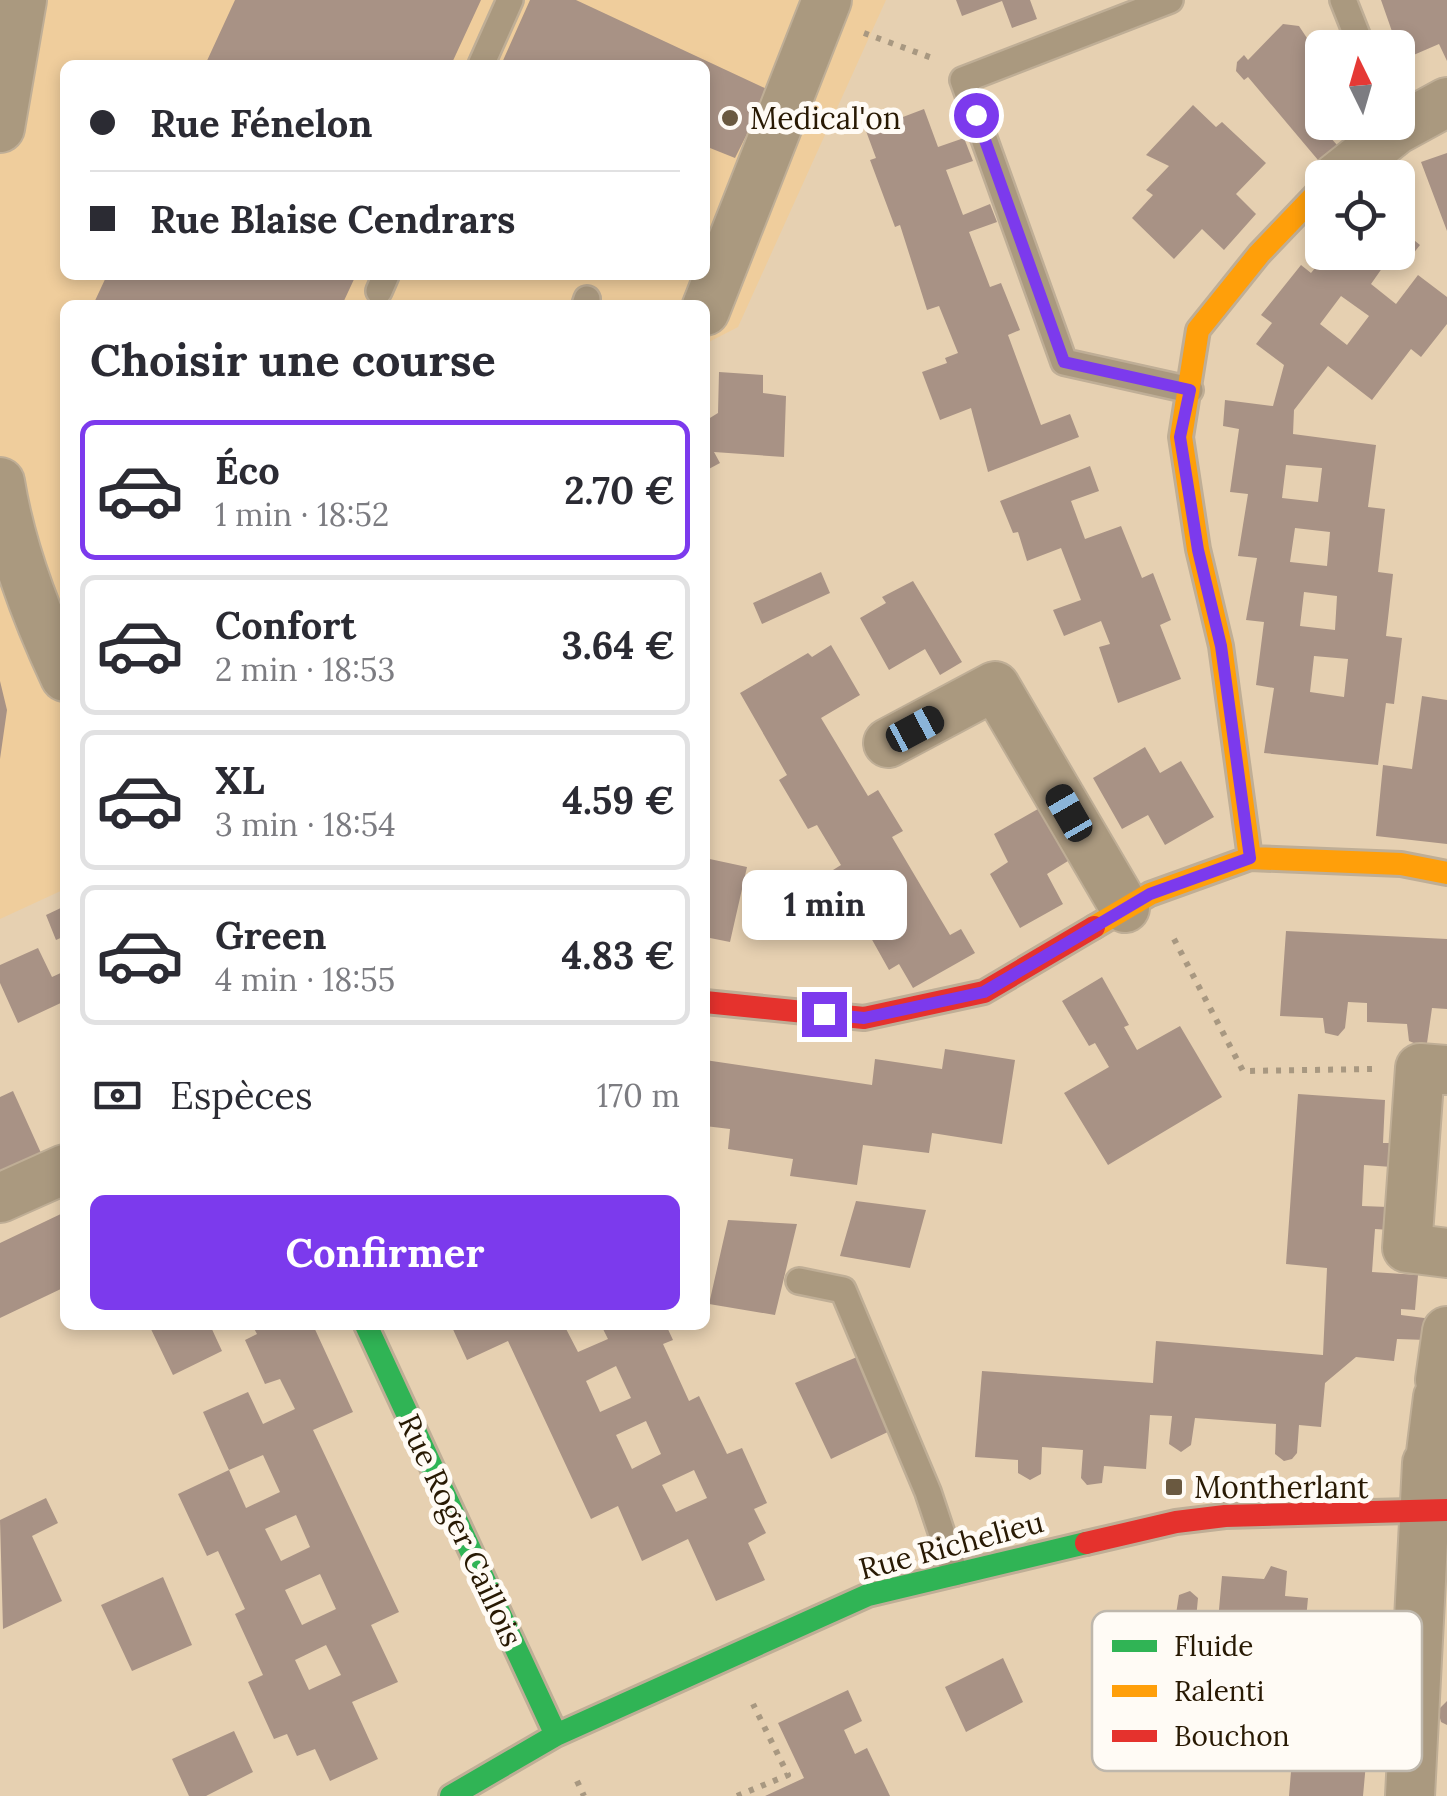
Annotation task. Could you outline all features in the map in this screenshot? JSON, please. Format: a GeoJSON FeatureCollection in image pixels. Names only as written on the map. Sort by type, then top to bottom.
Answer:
{"type":"FeatureCollection","features":[{"type":"Feature","properties":{"kind":"street"},"geometry":{"type":"LineString","coordinates":[[0,128],[22,0]]}},
{"type":"Feature","properties":{"kind":"street"},"geometry":{"type":"LineString","coordinates":[[709,300],[824,9]]}},
{"type":"Feature","properties":{"kind":"street"},"geometry":{"type":"LineString","coordinates":[[1415,117],[1447,102]]}},
{"type":"Feature","properties":{"kind":"street"},"geometry":{"type":"LineString","coordinates":[[1356,160],[1379,140]]}},
{"type":"Feature","properties":{"kind":"street"},"geometry":{"type":"LineString","coordinates":[[1250,858],[1221,646],[1198,550],[1180,437],[1198,330],[1259,254],[1305,206]]}},
{"type":"Feature","properties":{"kind":"street"},"geometry":{"type":"LineString","coordinates":[[0,482],[6,520],[54,623],[60,652]]}},
{"type":"Feature","properties":{"kind":"street"},"geometry":{"type":"LineString","coordinates":[[888,743],[995,686],[1138,901]]}},
{"type":"Feature","properties":{"kind":"street"},"geometry":{"type":"LineString","coordinates":[[710,1003],[864,1018],[984,992],[1138,901],[1250,858],[1402,864],[1447,873]]}},
{"type":"Feature","properties":{"kind":"street"},"geometry":{"type":"LineString","coordinates":[[1434,1069],[1407,1248],[1447,1253]]}},
{"type":"Feature","properties":{"kind":"street"},"geometry":{"type":"LineString","coordinates":[[0,1198],[60,1172]]}},
{"type":"Feature","properties":{"kind":"street","name":"Rue Roger Caillois"},"geometry":{"type":"LineString","coordinates":[[368,1330],[556,1734]]}},
{"type":"Feature","properties":{"kind":"street"},"geometry":{"type":"LineString","coordinates":[[1422,1664],[1436,1510],[1429,1458],[1447,1331]]}},
{"type":"Feature","properties":{"kind":"street","name":"Rue Richelieu"},"geometry":{"type":"LineString","coordinates":[[451,1796],[556,1734],[868,1595],[1176,1522],[1225,1516],[1436,1510]]}},
{"type":"Feature","properties":{"kind":"street"},"geometry":{"type":"LineString","coordinates":[[1410,1796],[1412,1771]]}},
{"type":"Feature","properties":{"kind":"lane"},"geometry":{"type":"LineString","coordinates":[[483,60],[510,0]]}},
{"type":"Feature","properties":{"kind":"lane"},"geometry":{"type":"LineString","coordinates":[[1170,0],[963,80],[1064,362],[1190,390]]}},
{"type":"Feature","properties":{"kind":"lane"},"geometry":{"type":"LineString","coordinates":[[1343,0],[1355,30]]}},
{"type":"Feature","properties":{"kind":"lane"},"geometry":{"type":"LineString","coordinates":[[800,1280],[843,1290],[928,1492],[955,1574]]}},
{"type":"Feature","properties":{"kind":"path"},"geometry":{"type":"LineString","coordinates":[[824,9],[976,74]]}},
{"type":"Feature","properties":{"kind":"path"},"geometry":{"type":"LineString","coordinates":[[1138,901],[1243,1071],[1434,1069]]}},
{"type":"Feature","properties":{"kind":"path"},"geometry":{"type":"LineString","coordinates":[[730,1657],[788,1775],[736,1796]]}},
{"type":"Feature","properties":{"kind":"shaded area"},"geometry":{"type":"Polygon","coordinates":[[[0,0],[886,0],[738,327],[710,341],[710,300],[60,300],[60,891],[0,919],[0,0]]]}},
{"type":"Feature","properties":{"kind":"building"},"geometry":{"type":"Polygon","coordinates":[[[235,0],[481,0],[453,60],[207,60],[235,0]]]}},
{"type":"Feature","properties":{"kind":"building"},"geometry":{"type":"Polygon","coordinates":[[[530,0],[576,0],[705,60],[503,60],[530,0]]]}},
{"type":"Feature","properties":{"kind":"building"},"geometry":{"type":"Polygon","coordinates":[[[956,0],[1030,0],[1037,19],[1012,28],[1002,1],[962,16],[956,0]]]}},
{"type":"Feature","properties":{"kind":"building"},"geometry":{"type":"Polygon","coordinates":[[[1381,0],[1447,0],[1447,61],[1439,44],[1415,54],[1415,30],[1392,30],[1381,0]]]}},
{"type":"Feature","properties":{"kind":"building"},"geometry":{"type":"Polygon","coordinates":[[[1283,24],[1299,26],[1305,35],[1305,140],[1333,140],[1337,145],[1318,160],[1248,77],[1244,80],[1236,71],[1237,62],[1244,55],[1248,60],[1283,24]]]}},
{"type":"Feature","properties":{"kind":"building"},"geometry":{"type":"Polygon","coordinates":[[[710,62],[769,90],[735,158],[710,148],[710,62]]]}},
{"type":"Feature","properties":{"kind":"building"},"geometry":{"type":"Polygon","coordinates":[[[1193,105],[1216,127],[1222,122],[1266,163],[1236,194],[1256,214],[1224,250],[1202,229],[1174,259],[1132,218],[1153,195],[1146,190],[1169,166],[1146,155],[1193,105]]]}},
{"type":"Feature","properties":{"kind":"building"},"geometry":{"type":"Polygon","coordinates":[[[924,109],[938,147],[964,138],[973,161],[946,170],[963,215],[990,204],[997,222],[969,232],[990,287],[1001,283],[1020,330],[1008,335],[1041,425],[1070,414],[1079,437],[988,472],[971,408],[940,420],[922,372],[947,363],[945,358],[958,353],[939,306],[927,310],[900,225],[895,227],[870,160],[876,158],[866,131],[924,109]]]}},
{"type":"Feature","properties":{"kind":"building"},"geometry":{"type":"Polygon","coordinates":[[[1447,153],[1447,231],[1421,162],[1447,153]]]}},
{"type":"Feature","properties":{"kind":"building"},"geometry":{"type":"Polygon","coordinates":[[[1301,265],[1311,273],[1381,270],[1371,284],[1396,304],[1418,275],[1447,297],[1447,324],[1421,357],[1411,349],[1372,400],[1328,366],[1294,410],[1293,434],[1376,445],[1368,507],[1385,509],[1378,572],[1393,574],[1386,636],[1402,638],[1394,704],[1386,703],[1378,765],[1264,753],[1274,688],[1256,685],[1264,622],[1246,620],[1257,558],[1238,556],[1248,494],[1230,492],[1239,429],[1223,426],[1225,400],[1273,406],[1284,365],[1256,344],[1272,323],[1261,315],[1301,265]],[[1341,296],[1320,324],[1347,345],[1369,316],[1341,296]],[[1286,465],[1282,498],[1318,502],[1322,468],[1286,465]],[[1295,528],[1290,562],[1327,566],[1330,532],[1295,528]],[[1304,592],[1300,626],[1335,630],[1337,596],[1304,592]],[[1314,656],[1310,692],[1344,697],[1348,659],[1314,656]]]}},
{"type":"Feature","properties":{"kind":"building"},"geometry":{"type":"Polygon","coordinates":[[[105,280],[354,280],[344,300],[95,300],[105,280]]]}},
{"type":"Feature","properties":{"kind":"building"},"geometry":{"type":"Polygon","coordinates":[[[719,372],[763,375],[763,393],[786,396],[784,457],[714,452],[720,463],[710,468],[710,418],[718,413],[719,372]]]}},
{"type":"Feature","properties":{"kind":"building"},"geometry":{"type":"Polygon","coordinates":[[[1090,466],[1099,491],[1071,501],[1085,539],[1121,526],[1142,578],[1153,573],[1171,620],[1160,625],[1181,679],[1118,703],[1099,647],[1110,644],[1101,621],[1064,636],[1053,610],[1081,600],[1061,548],[1027,561],[1018,532],[1013,533],[1000,501],[1090,466]]]}},
{"type":"Feature","properties":{"kind":"building"},"geometry":{"type":"Polygon","coordinates":[[[821,572],[830,593],[762,624],[753,603],[821,572]]]}},
{"type":"Feature","properties":{"kind":"building"},"geometry":{"type":"Polygon","coordinates":[[[913,581],[962,662],[940,675],[925,649],[889,670],[860,618],[886,603],[882,597],[913,581]]]}},
{"type":"Feature","properties":{"kind":"building"},"geometry":{"type":"Polygon","coordinates":[[[831,645],[860,695],[821,718],[868,796],[878,790],[903,831],[892,837],[950,935],[961,929],[975,953],[913,988],[899,964],[889,970],[833,870],[841,865],[817,825],[808,829],[779,780],[787,775],[740,693],[808,653],[812,657],[831,645]]]}},
{"type":"Feature","properties":{"kind":"building"},"geometry":{"type":"Polygon","coordinates":[[[0,681],[7,710],[0,759],[0,681]]]}},
{"type":"Feature","properties":{"kind":"building"},"geometry":{"type":"Polygon","coordinates":[[[1422,696],[1447,700],[1447,844],[1376,836],[1383,765],[1412,769],[1422,696]]]}},
{"type":"Feature","properties":{"kind":"building"},"geometry":{"type":"Polygon","coordinates":[[[1145,747],[1160,773],[1181,761],[1214,817],[1165,845],[1148,815],[1122,829],[1093,778],[1145,747]]]}},
{"type":"Feature","properties":{"kind":"building"},"geometry":{"type":"Polygon","coordinates":[[[1045,805],[1076,856],[1047,874],[1063,904],[1020,928],[990,874],[1008,862],[994,834],[1045,805]]]}},
{"type":"Feature","properties":{"kind":"building"},"geometry":{"type":"Polygon","coordinates":[[[710,859],[747,867],[730,942],[710,938],[710,859]]]}},
{"type":"Feature","properties":{"kind":"building"},"geometry":{"type":"Polygon","coordinates":[[[60,908],[60,938],[56,940],[46,915],[60,908]]]}},
{"type":"Feature","properties":{"kind":"building"},"geometry":{"type":"Polygon","coordinates":[[[1286,931],[1447,939],[1447,1009],[1432,1008],[1427,1043],[1421,1046],[1409,1041],[1407,1024],[1367,1022],[1367,1003],[1348,1002],[1345,1028],[1338,1036],[1325,1033],[1323,1018],[1280,1016],[1286,931]]]}},
{"type":"Feature","properties":{"kind":"building"},"geometry":{"type":"Polygon","coordinates":[[[38,948],[52,977],[60,973],[60,1003],[18,1023],[0,983],[0,965],[38,948]]]}},
{"type":"Feature","properties":{"kind":"building"},"geometry":{"type":"Polygon","coordinates":[[[1102,977],[1129,1025],[1124,1027],[1137,1050],[1180,1026],[1222,1097],[1108,1165],[1064,1093],[1109,1067],[1095,1043],[1089,1046],[1062,1001],[1102,977]]]}},
{"type":"Feature","properties":{"kind":"building"},"geometry":{"type":"Polygon","coordinates":[[[945,1049],[1015,1060],[1002,1144],[932,1133],[929,1153],[863,1145],[857,1185],[790,1176],[793,1159],[728,1149],[730,1129],[710,1127],[710,1061],[872,1085],[875,1059],[942,1069],[945,1049]]]}},
{"type":"Feature","properties":{"kind":"building"},"geometry":{"type":"Polygon","coordinates":[[[13,1091],[41,1153],[0,1173],[0,1097],[13,1091]]]}},
{"type":"Feature","properties":{"kind":"building"},"geometry":{"type":"Polygon","coordinates":[[[1298,1094],[1385,1100],[1383,1143],[1393,1143],[1392,1167],[1364,1165],[1362,1206],[1388,1207],[1390,1230],[1375,1229],[1372,1272],[1418,1275],[1415,1310],[1401,1309],[1401,1315],[1432,1319],[1427,1340],[1397,1339],[1394,1361],[1356,1357],[1325,1383],[1321,1427],[1299,1425],[1297,1453],[1292,1459],[1284,1461],[1275,1454],[1276,1424],[1195,1418],[1191,1445],[1181,1452],[1169,1444],[1172,1416],[1150,1415],[1146,1469],[1104,1466],[1102,1483],[1087,1485],[1081,1478],[1083,1450],[1042,1447],[1041,1474],[1030,1480],[1018,1473],[1018,1460],[975,1457],[982,1371],[1153,1383],[1156,1341],[1323,1355],[1327,1268],[1286,1264],[1298,1094]]]}},
{"type":"Feature","properties":{"kind":"building"},"geometry":{"type":"Polygon","coordinates":[[[856,1201],[926,1210],[910,1268],[840,1256],[856,1201]]]}},
{"type":"Feature","properties":{"kind":"building"},"geometry":{"type":"Polygon","coordinates":[[[60,1214],[60,1289],[0,1318],[0,1243],[60,1214]]]}},
{"type":"Feature","properties":{"kind":"building"},"geometry":{"type":"Polygon","coordinates":[[[728,1220],[797,1224],[775,1315],[710,1304],[728,1220]]]}},
{"type":"Feature","properties":{"kind":"building"},"geometry":{"type":"Polygon","coordinates":[[[151,1330],[212,1330],[222,1351],[173,1375],[151,1330]]]}},
{"type":"Feature","properties":{"kind":"building"},"geometry":{"type":"Polygon","coordinates":[[[255,1330],[315,1330],[353,1412],[313,1430],[399,1612],[371,1625],[398,1682],[352,1702],[378,1759],[330,1781],[315,1749],[297,1756],[287,1734],[274,1739],[248,1682],[263,1675],[235,1614],[245,1609],[218,1551],[207,1556],[178,1494],[229,1470],[203,1412],[248,1392],[263,1424],[295,1409],[280,1379],[265,1384],[245,1340],[257,1334],[255,1330]],[[263,1455],[229,1470],[246,1508],[280,1492],[263,1455]],[[296,1515],[265,1529],[281,1561],[310,1547],[296,1515]],[[320,1574],[285,1590],[302,1625],[336,1609],[320,1574]],[[326,1645],[295,1660],[309,1690],[341,1675],[326,1645]]]}},
{"type":"Feature","properties":{"kind":"building"},"geometry":{"type":"Polygon","coordinates":[[[453,1330],[567,1330],[578,1352],[608,1339],[604,1330],[668,1330],[673,1340],[663,1344],[689,1401],[699,1396],[727,1454],[742,1448],[767,1503],[754,1509],[766,1533],[748,1543],[765,1580],[716,1601],[688,1539],[642,1561],[618,1506],[591,1519],[508,1341],[467,1360],[453,1330]],[[616,1366],[586,1381],[600,1412],[631,1398],[616,1366]],[[646,1421],[616,1435],[632,1469],[661,1454],[646,1421]],[[694,1470],[662,1485],[676,1512],[707,1498],[694,1470]]]}},
{"type":"Feature","properties":{"kind":"building"},"geometry":{"type":"Polygon","coordinates":[[[857,1357],[892,1430],[831,1459],[795,1383],[857,1357]]]}},
{"type":"Feature","properties":{"kind":"building"},"geometry":{"type":"Polygon","coordinates":[[[46,1498],[58,1523],[32,1536],[62,1601],[3,1629],[0,1520],[46,1498]]]}},
{"type":"Feature","properties":{"kind":"building"},"geometry":{"type":"Polygon","coordinates":[[[1271,1566],[1287,1571],[1285,1596],[1308,1598],[1307,1611],[1219,1611],[1222,1576],[1264,1579],[1271,1566]]]}},
{"type":"Feature","properties":{"kind":"building"},"geometry":{"type":"Polygon","coordinates":[[[163,1577],[192,1645],[132,1671],[101,1605],[163,1577]]]}},
{"type":"Feature","properties":{"kind":"building"},"geometry":{"type":"Polygon","coordinates":[[[1190,1591],[1198,1598],[1197,1611],[1176,1611],[1179,1595],[1190,1591]]]}},
{"type":"Feature","properties":{"kind":"building"},"geometry":{"type":"Polygon","coordinates":[[[1003,1658],[1023,1702],[966,1732],[945,1687],[1003,1658]]]}},
{"type":"Feature","properties":{"kind":"building"},"geometry":{"type":"Polygon","coordinates":[[[848,1690],[862,1721],[844,1730],[855,1754],[867,1748],[890,1796],[765,1796],[804,1778],[778,1723],[848,1690]]]}},
{"type":"Feature","properties":{"kind":"building"},"geometry":{"type":"Polygon","coordinates":[[[1447,1701],[1447,1725],[1441,1722],[1438,1710],[1447,1701]]]}},
{"type":"Feature","properties":{"kind":"building"},"geometry":{"type":"Polygon","coordinates":[[[234,1731],[253,1772],[206,1796],[189,1796],[172,1759],[234,1731]]]}},
{"type":"Feature","properties":{"kind":"building"},"geometry":{"type":"Polygon","coordinates":[[[1291,1771],[1365,1771],[1363,1796],[1289,1796],[1291,1771]]]}},
{"type":"Feature","properties":{"kind":"traffic: fast"},"geometry":{"type":"LineString","coordinates":[[368,1330],[556,1735]]}},
{"type":"Feature","properties":{"kind":"traffic: fast"},"geometry":{"type":"LineString","coordinates":[[451,1796],[556,1735],[868,1595],[1086,1543]]}},
{"type":"Feature","properties":{"kind":"traffic: slow"},"geometry":{"type":"LineString","coordinates":[[1250,858],[1221,646],[1198,549],[1181,437],[1198,330],[1259,254],[1305,206]]}},
{"type":"Feature","properties":{"kind":"traffic: slow"},"geometry":{"type":"LineString","coordinates":[[1094,927],[1150,894],[1250,858],[1401,864],[1447,873]]}},
{"type":"Feature","properties":{"kind":"traffic: jam"},"geometry":{"type":"LineString","coordinates":[[710,1003],[864,1018],[984,992],[1094,927]]}},
{"type":"Feature","properties":{"kind":"traffic: jam"},"geometry":{"type":"LineString","coordinates":[[1086,1543],[1176,1522],[1225,1516],[1447,1510]]}},
{"type":"Feature","properties":{"kind":"place","name":"Medical'on"},"geometry":{"type":"Point","coordinates":[730,118]}},
{"type":"Feature","properties":{"kind":"place","name":"Montherlant"},"geometry":{"type":"Point","coordinates":[1174,1487]}},
{"type":"Feature","properties":{"kind":"route"},"geometry":{"type":"LineString","coordinates":[[824,1014],[864,1018],[984,992],[1150,894],[1250,858],[1221,646],[1198,550],[1180,437],[1190,390],[1064,362],[976,115]]}}]}
